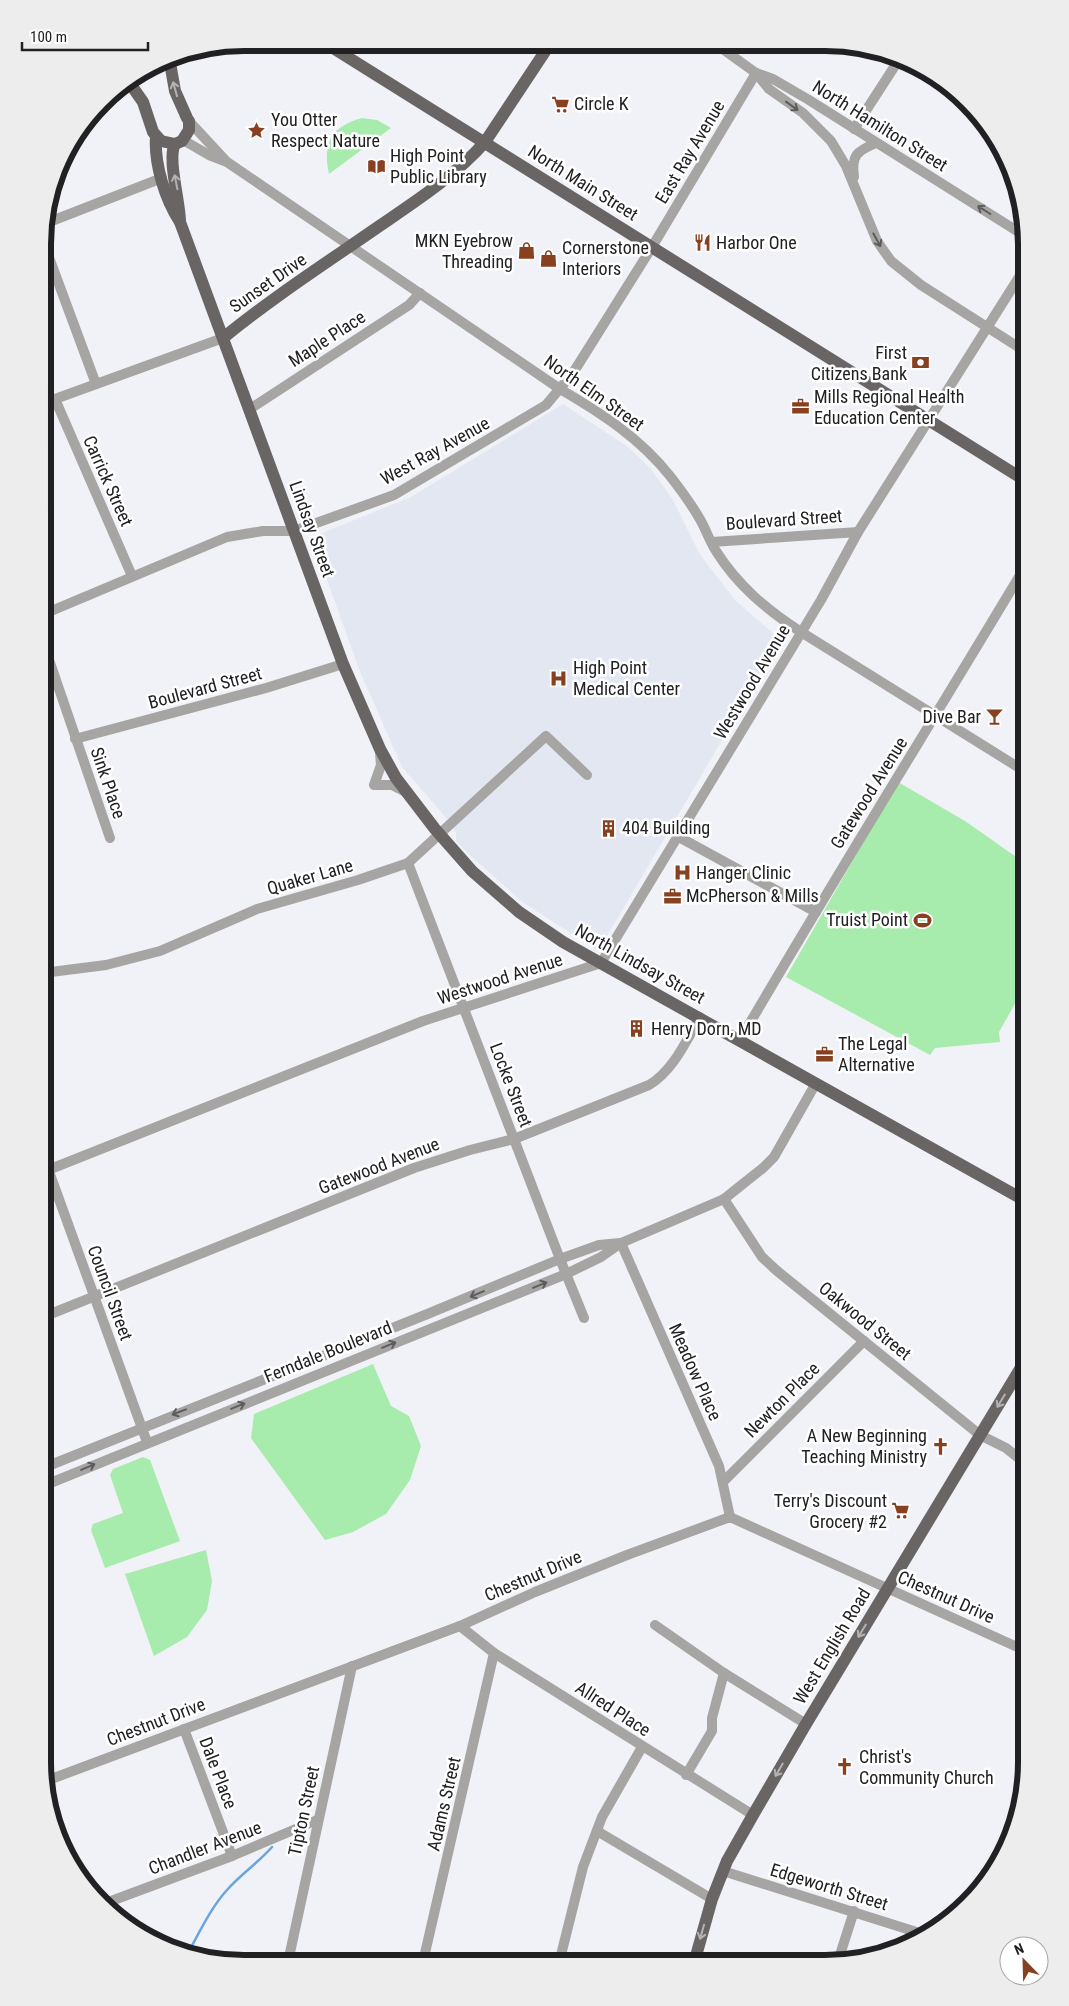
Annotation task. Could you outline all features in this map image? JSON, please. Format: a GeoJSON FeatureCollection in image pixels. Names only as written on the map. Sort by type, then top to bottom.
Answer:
{"type":"FeatureCollection","features":[{"type":"Feature","properties":{"kind":"main road","name":"North Main Street"},"geometry":{"type":"LineString","coordinates":[[337,51],[1018,476]]}},
{"type":"Feature","properties":{"kind":"main road","name":"Sunset Drive"},"geometry":{"type":"LineString","coordinates":[[223,338],[351,245],[426,194],[474,154],[485,142],[545,51]]}},
{"type":"Feature","properties":{"kind":"main road"},"geometry":{"type":"LineString","coordinates":[[171,66],[174,91],[188,120]]}},
{"type":"Feature","properties":{"kind":"main road","name":"Lindsay Street"},"geometry":{"type":"LineString","coordinates":[[133,87],[143,102],[156,136],[155,145],[171,208],[180,222],[343,664],[380,749],[396,778],[440,835]]}},
{"type":"Feature","properties":{"kind":"main road","name":"Lindsay Street"},"geometry":{"type":"LineString","coordinates":[[180,222],[180,206],[171,159],[172,150],[189,130],[188,120]]}},
{"type":"Feature","properties":{"kind":"main road"},"geometry":{"type":"LineString","coordinates":[[156,136],[161,141],[179,142]]}},
{"type":"Feature","properties":{"kind":"main road","name":"North Lindsay Street"},"geometry":{"type":"LineString","coordinates":[[440,835],[472,870],[519,912],[563,942],[1018,1196]]}},
{"type":"Feature","properties":{"kind":"main road","name":"West English Road"},"geometry":{"type":"LineString","coordinates":[[696,1955],[712,1899],[723,1871],[753,1815],[1018,1372]]}},
{"type":"Feature","properties":{"kind":"street","name":"North Hamilton Street"},"geometry":{"type":"LineString","coordinates":[[725,51],[756,74],[774,79],[1017,231]]}},
{"type":"Feature","properties":{"kind":"street"},"geometry":{"type":"LineString","coordinates":[[854,129],[895,65]]}},
{"type":"Feature","properties":{"kind":"street"},"geometry":{"type":"LineString","coordinates":[[756,74],[769,89],[803,113],[831,141],[846,166],[876,241],[891,261],[921,285],[1018,347]]}},
{"type":"Feature","properties":{"kind":"street","name":"East Ray Avenue"},"geometry":{"type":"LineString","coordinates":[[652,247],[756,74]]}},
{"type":"Feature","properties":{"kind":"street"},"geometry":{"type":"LineString","coordinates":[[188,120],[227,162]]}},
{"type":"Feature","properties":{"kind":"street"},"geometry":{"type":"LineString","coordinates":[[179,142],[227,162]]}},
{"type":"Feature","properties":{"kind":"street"},"geometry":{"type":"LineString","coordinates":[[855,186],[853,160],[861,150],[876,143]]}},
{"type":"Feature","properties":{"kind":"street","name":"North Elm Street"},"geometry":{"type":"LineString","coordinates":[[227,162],[560,389],[613,422],[651,454],[686,497],[729,570],[748,592],[779,618],[1018,767]]}},
{"type":"Feature","properties":{"kind":"street"},"geometry":{"type":"LineString","coordinates":[[53,221],[162,178]]}},
{"type":"Feature","properties":{"kind":"street","name":"West Ray Avenue"},"geometry":{"type":"LineString","coordinates":[[51,611],[227,537],[263,531],[294,531],[394,496],[546,406],[573,373],[652,247]]}},
{"type":"Feature","properties":{"kind":"street"},"geometry":{"type":"LineString","coordinates":[[51,263],[96,384]]}},
{"type":"Feature","properties":{"kind":"street","name":"Westwood Avenue"},"geometry":{"type":"LineString","coordinates":[[51,1169],[422,1021],[601,963],[801,632],[858,532],[1018,279]]}},
{"type":"Feature","properties":{"kind":"street","name":"Maple Place"},"geometry":{"type":"LineString","coordinates":[[250,409],[409,305],[420,293]]}},
{"type":"Feature","properties":{"kind":"street","name":"Sunset Drive"},"geometry":{"type":"LineString","coordinates":[[51,400],[223,338]]}},
{"type":"Feature","properties":{"kind":"street","name":"Carrick Street"},"geometry":{"type":"LineString","coordinates":[[54,399],[132,576]]}},
{"type":"Feature","properties":{"kind":"street","name":"Boulevard Street"},"geometry":{"type":"LineString","coordinates":[[712,542],[858,532]]}},
{"type":"Feature","properties":{"kind":"street","name":"Gatewood Avenue"},"geometry":{"type":"LineString","coordinates":[[740,1040],[888,791],[936,716],[1018,578]]}},
{"type":"Feature","properties":{"kind":"street","name":"Boulevard Street"},"geometry":{"type":"LineString","coordinates":[[75,739],[266,688],[343,664]]}},
{"type":"Feature","properties":{"kind":"street","name":"Sink Place"},"geometry":{"type":"LineString","coordinates":[[51,666],[110,838]]}},
{"type":"Feature","properties":{"kind":"street","name":"Quaker Lane"},"geometry":{"type":"LineString","coordinates":[[51,972],[106,965],[160,951],[257,910],[408,863],[546,736],[587,775]]}},
{"type":"Feature","properties":{"kind":"street"},"geometry":{"type":"LineString","coordinates":[[380,749],[381,765],[374,785],[392,785],[401,788],[409,794]]}},
{"type":"Feature","properties":{"kind":"street"},"geometry":{"type":"LineString","coordinates":[[677,836],[816,912]]}},
{"type":"Feature","properties":{"kind":"street","name":"Locke Street"},"geometry":{"type":"LineString","coordinates":[[408,863],[584,1318]]}},
{"type":"Feature","properties":{"kind":"street","name":"Gatewood Avenue"},"geometry":{"type":"LineString","coordinates":[[51,1314],[414,1168],[470,1150],[514,1139],[654,1082],[669,1068],[700,1017]]}},
{"type":"Feature","properties":{"kind":"street","name":"Ferndale Boulevard"},"geometry":{"type":"LineString","coordinates":[[51,1483],[147,1442],[566,1274],[601,1257],[621,1243],[724,1199],[764,1168],[774,1156],[816,1082]]}},
{"type":"Feature","properties":{"kind":"street","name":"Council Street"},"geometry":{"type":"LineString","coordinates":[[51,1184],[147,1442]]}},
{"type":"Feature","properties":{"kind":"street","name":"Oakwood Street"},"geometry":{"type":"LineString","coordinates":[[724,1199],[762,1257],[980,1435],[1006,1448],[1018,1452]]}},
{"type":"Feature","properties":{"kind":"street","name":"Ferndale Boulevard"},"geometry":{"type":"LineString","coordinates":[[51,1465],[560,1259],[599,1245],[621,1243]]}},
{"type":"Feature","properties":{"kind":"street","name":"Meadow Place"},"geometry":{"type":"LineString","coordinates":[[621,1243],[719,1466],[730,1517]]}},
{"type":"Feature","properties":{"kind":"street","name":"Newton Place"},"geometry":{"type":"LineString","coordinates":[[722,1482],[864,1341]]}},
{"type":"Feature","properties":{"kind":"street","name":"Oakwood Street"},"geometry":{"type":"LineString","coordinates":[[1006,1448],[1018,1458]]}},
{"type":"Feature","properties":{"kind":"street","name":"Chestnut Drive"},"geometry":{"type":"LineString","coordinates":[[52,1779],[460,1626],[535,1592],[627,1555],[730,1517],[1018,1646]]}},
{"type":"Feature","properties":{"kind":"street"},"geometry":{"type":"LineString","coordinates":[[655,1625],[724,1673],[806,1724]]}},
{"type":"Feature","properties":{"kind":"street","name":"Allred Place"},"geometry":{"type":"LineString","coordinates":[[460,1626],[494,1653],[686,1775],[753,1815]]}},
{"type":"Feature","properties":{"kind":"street","name":"Adams Street"},"geometry":{"type":"LineString","coordinates":[[426,1955],[494,1653]]}},
{"type":"Feature","properties":{"kind":"street","name":"Tipton Street"},"geometry":{"type":"LineString","coordinates":[[289,1955],[317,1820],[352,1666]]}},
{"type":"Feature","properties":{"kind":"street"},"geometry":{"type":"LineString","coordinates":[[686,1775],[712,1731],[712,1718],[724,1673]]}},
{"type":"Feature","properties":{"kind":"street","name":"Dale Place"},"geometry":{"type":"LineString","coordinates":[[184,1729],[232,1856]]}},
{"type":"Feature","properties":{"kind":"street"},"geometry":{"type":"LineString","coordinates":[[561,1955],[583,1867],[602,1817],[642,1746]]}},
{"type":"Feature","properties":{"kind":"street","name":"Chandler Avenue"},"geometry":{"type":"LineString","coordinates":[[111,1901],[232,1856],[317,1820]]}},
{"type":"Feature","properties":{"kind":"street"},"geometry":{"type":"LineString","coordinates":[[597,1831],[712,1899]]}},
{"type":"Feature","properties":{"kind":"street","name":"Edgeworth Street"},"geometry":{"type":"LineString","coordinates":[[723,1871],[916,1932]]}},
{"type":"Feature","properties":{"kind":"street"},"geometry":{"type":"LineString","coordinates":[[840,1954],[854,1911]]}},
{"type":"Feature","properties":{"kind":"shaded area","name":"High Point Medical Center"},"geometry":{"type":"Polygon","coordinates":[[[563,404],[628,447],[651,469],[673,500],[698,551],[707,564],[736,601],[775,635],[778,646],[750,687],[741,708],[600,948],[595,949],[521,901],[471,856],[456,841],[456,832],[443,814],[402,767],[359,669],[313,541],[315,536],[411,497],[563,404]]]}},
{"type":"Feature","properties":{"kind":"green space"},"geometry":{"type":"Polygon","coordinates":[[[362,118],[377,120],[391,128],[329,174],[327,153],[332,137],[343,126],[362,118]]]}},
{"type":"Feature","properties":{"kind":"green space","name":"Truist Point"},"geometry":{"type":"Polygon","coordinates":[[[898,782],[965,821],[1018,858],[1018,998],[999,1032],[1000,1042],[935,1048],[930,1055],[786,977],[898,782]]]}},
{"type":"Feature","properties":{"kind":"green space"},"geometry":{"type":"Polygon","coordinates":[[[373,1364],[391,1406],[409,1416],[421,1446],[410,1480],[386,1514],[353,1532],[325,1540],[251,1438],[254,1414],[373,1364]]]}},
{"type":"Feature","properties":{"kind":"green space"},"geometry":{"type":"Polygon","coordinates":[[[143,1457],[150,1460],[180,1541],[105,1568],[91,1530],[93,1524],[123,1513],[110,1475],[113,1469],[143,1457]]]}},
{"type":"Feature","properties":{"kind":"green space"},"geometry":{"type":"Polygon","coordinates":[[[206,1550],[212,1581],[207,1610],[187,1637],[154,1656],[125,1574],[206,1550]]]}},
{"type":"Feature","properties":{"kind":"waterway"},"geometry":{"type":"LineString","coordinates":[[191,1947],[221,1896],[272,1847]]}},
{"type":"Feature","properties":{"kind":"place","name":"Circle K"},"geometry":{"type":"Point","coordinates":[560,104]}},
{"type":"Feature","properties":{"kind":"place","name":"You Otter Respect Nature"},"geometry":{"type":"Point","coordinates":[257,130]}},
{"type":"Feature","properties":{"kind":"place","name":"High Point Public Library"},"geometry":{"type":"Point","coordinates":[376,166]}},
{"type":"Feature","properties":{"kind":"place","name":"Harbor One"},"geometry":{"type":"Point","coordinates":[702,243]}},
{"type":"Feature","properties":{"kind":"place","name":"MKN Eyebrow Threading"},"geometry":{"type":"Point","coordinates":[527,251]}},
{"type":"Feature","properties":{"kind":"place","name":"Cornerstone Interiors"},"geometry":{"type":"Point","coordinates":[548,258]}},
{"type":"Feature","properties":{"kind":"place","name":"First Citizens Bank"},"geometry":{"type":"Point","coordinates":[921,363]}},
{"type":"Feature","properties":{"kind":"place","name":"Mills Regional Health Education Center"},"geometry":{"type":"Point","coordinates":[800,407]}},
{"type":"Feature","properties":{"kind":"place","name":"High Point Medical Center"},"geometry":{"type":"Point","coordinates":[559,678]}},
{"type":"Feature","properties":{"kind":"place","name":"Dive Bar"},"geometry":{"type":"Point","coordinates":[995,717]}},
{"type":"Feature","properties":{"kind":"place","name":"404 Building"},"geometry":{"type":"Point","coordinates":[608,828]}},
{"type":"Feature","properties":{"kind":"place","name":"Hanger Clinic"},"geometry":{"type":"Point","coordinates":[682,873]}},
{"type":"Feature","properties":{"kind":"place","name":"McPherson & Mills"},"geometry":{"type":"Point","coordinates":[672,896]}},
{"type":"Feature","properties":{"kind":"place","name":"Truist Point"},"geometry":{"type":"Point","coordinates":[922,920]}},
{"type":"Feature","properties":{"kind":"place","name":"Henry Dorn, MD"},"geometry":{"type":"Point","coordinates":[637,1029]}},
{"type":"Feature","properties":{"kind":"place","name":"The Legal Alternative"},"geometry":{"type":"Point","coordinates":[824,1054]}},
{"type":"Feature","properties":{"kind":"place","name":"A New Beginning Teaching Ministry"},"geometry":{"type":"Point","coordinates":[941,1446]}},
{"type":"Feature","properties":{"kind":"place","name":"Terry's Discount Grocery #2"},"geometry":{"type":"Point","coordinates":[901,1511]}},
{"type":"Feature","properties":{"kind":"place","name":"Christ's Community Church"},"geometry":{"type":"Point","coordinates":[845,1767]}}]}
